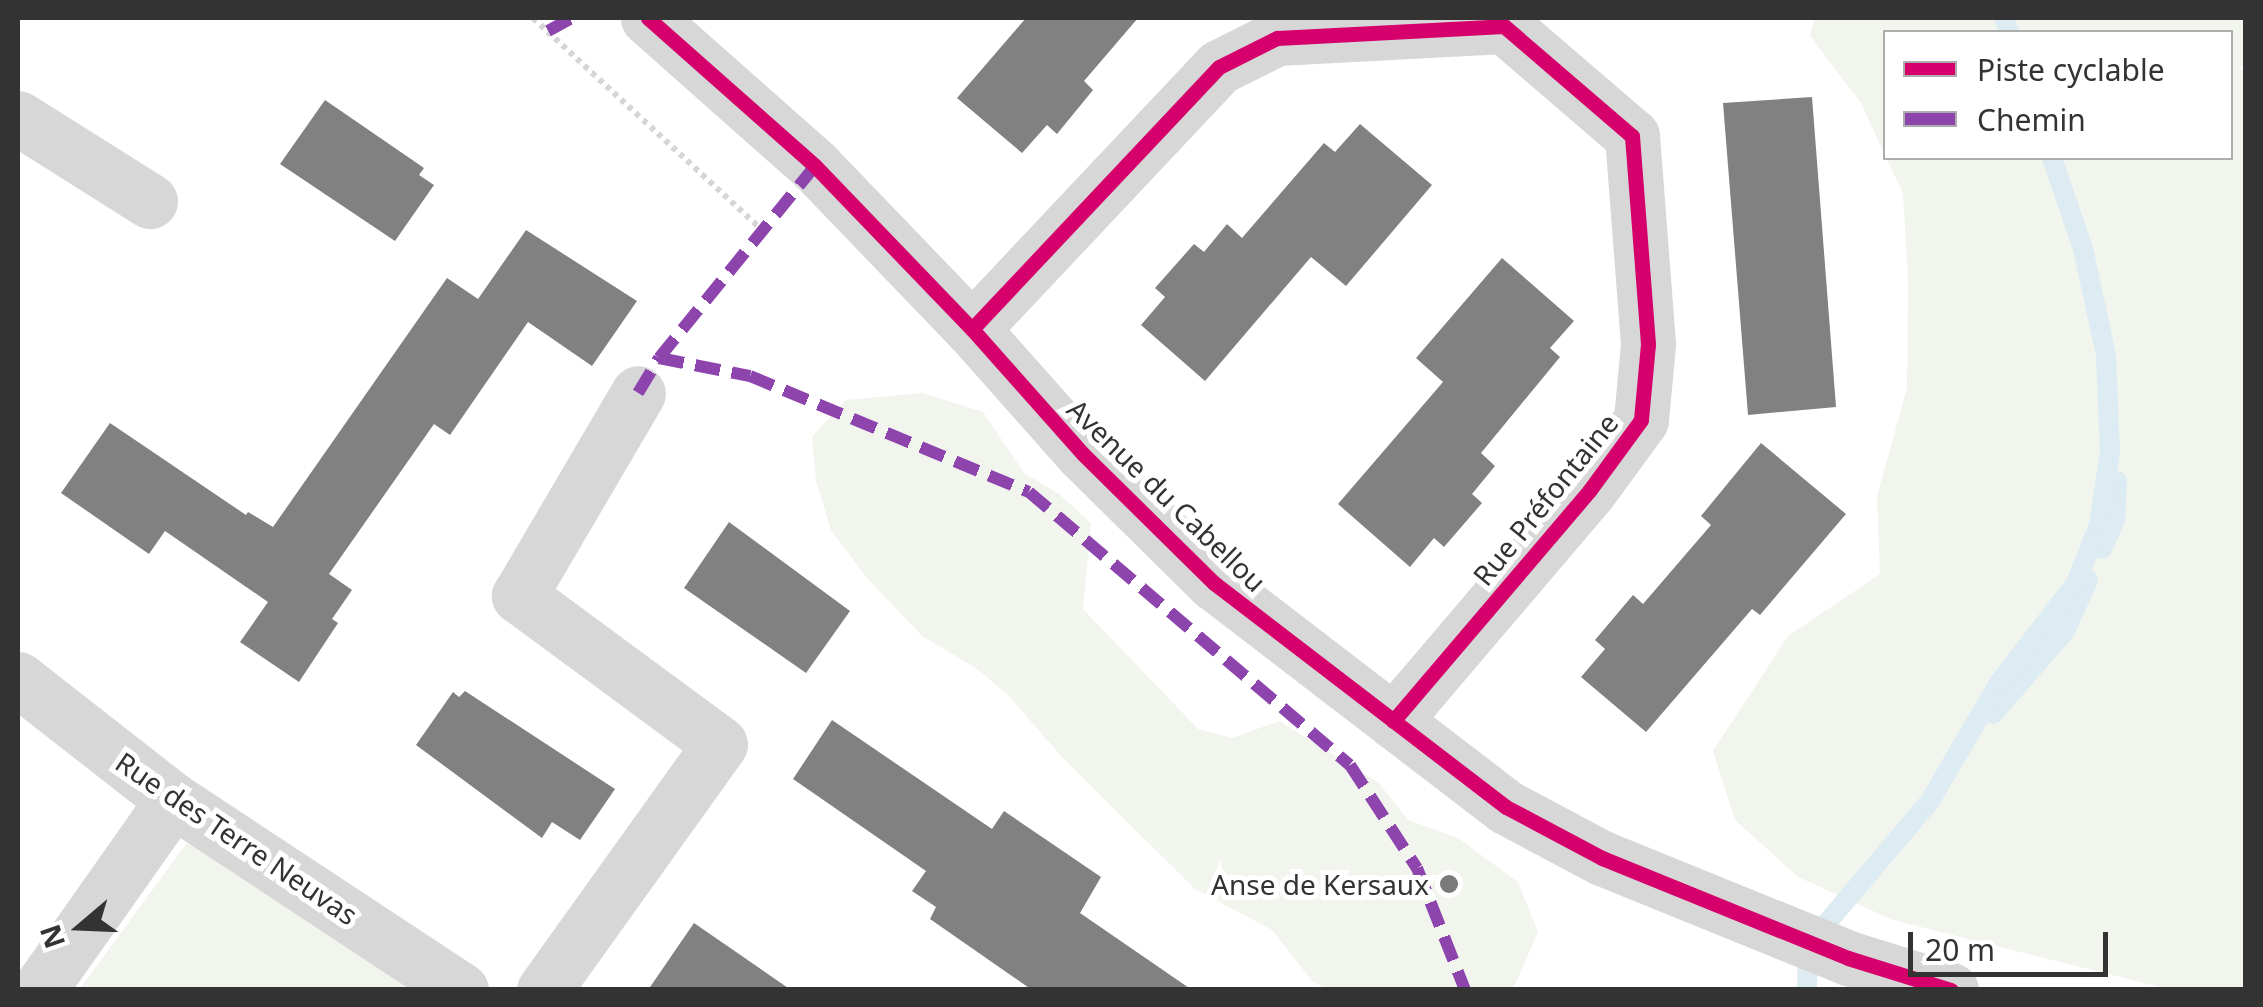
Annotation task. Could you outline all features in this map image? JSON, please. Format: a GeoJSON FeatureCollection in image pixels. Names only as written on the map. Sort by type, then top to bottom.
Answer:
{"type":"FeatureCollection","features":[{"type":"Feature","properties":{"kind":"street","name":"Avenue du Cabellou"},"geometry":{"type":"LineString","coordinates":[[648,18],[815,166],[972,329],[1084,454],[1214,583],[1506,808],[1602,858],[1848,958],[1951,990]]}},
{"type":"Feature","properties":{"kind":"street","name":"Rue Préfontaine"},"geometry":{"type":"LineString","coordinates":[[972,329],[1219,67],[1277,38],[1504,26],[1632,136],[1648,344],[1641,420],[1589,491],[1393,721]]}},
{"type":"Feature","properties":{"kind":"street"},"geometry":{"type":"LineString","coordinates":[[18,118],[150,202]]}},
{"type":"Feature","properties":{"kind":"street"},"geometry":{"type":"LineString","coordinates":[[544,990],[720,744],[519,596],[638,393]]}},
{"type":"Feature","properties":{"kind":"street","name":"Rue des Terre Neuvas"},"geometry":{"type":"LineString","coordinates":[[18,679],[173,800],[461,990]]}},
{"type":"Feature","properties":{"kind":"street"},"geometry":{"type":"LineString","coordinates":[[39,990],[173,800]]}},
{"type":"Feature","properties":{"kind":"path"},"geometry":{"type":"LineString","coordinates":[[533,18],[763,230]]}},
{"type":"Feature","properties":{"kind":"shaded area"},"geometry":{"type":"Polygon","coordinates":[[[1815,18],[2245,18],[2245,64],[2241,68],[2246,77],[2245,989],[2168,989],[1893,920],[1798,877],[1735,820],[1713,751],[1788,636],[1880,574],[1877,496],[1907,388],[1908,282],[1903,193],[1887,160],[2233,160],[2233,30],[1883,30],[1883,152],[1861,103],[1810,36],[1815,18]]]}},
{"type":"Feature","properties":{"kind":"shaded area"},"geometry":{"type":"Polygon","coordinates":[[[923,393],[983,412],[1024,473],[1059,494],[1091,523],[1083,609],[1198,729],[1232,738],[1279,721],[1379,783],[1408,820],[1458,838],[1518,882],[1538,932],[1513,989],[1329,990],[1312,981],[1272,930],[1195,889],[1061,756],[1008,695],[976,668],[922,636],[867,578],[831,530],[816,481],[812,437],[846,400],[923,393]]]}},
{"type":"Feature","properties":{"kind":"shaded area"},"geometry":{"type":"Polygon","coordinates":[[[197,829],[422,990],[79,990],[197,829]]]}},
{"type":"Feature","properties":{"kind":"building"},"geometry":{"type":"Polygon","coordinates":[[[1026,18],[1138,18],[1084,81],[1093,90],[1057,134],[1047,125],[1022,153],[957,98],[1026,18]]]}},
{"type":"Feature","properties":{"kind":"building"},"geometry":{"type":"Polygon","coordinates":[[[1812,97],[1836,407],[1748,415],[1723,103],[1812,97]]]}},
{"type":"Feature","properties":{"kind":"building"},"geometry":{"type":"Polygon","coordinates":[[[325,100],[424,168],[419,175],[434,185],[395,241],[280,164],[325,100]]]}},
{"type":"Feature","properties":{"kind":"building"},"geometry":{"type":"Polygon","coordinates":[[[1360,124],[1432,185],[1346,286],[1311,257],[1205,381],[1141,325],[1165,297],[1155,288],[1194,244],[1204,252],[1227,224],[1242,238],[1324,143],[1335,152],[1360,124]]]}},
{"type":"Feature","properties":{"kind":"building"},"geometry":{"type":"Polygon","coordinates":[[[526,230],[637,301],[592,366],[528,322],[450,435],[434,424],[329,574],[352,590],[332,619],[338,623],[299,682],[240,642],[268,602],[165,531],[149,554],[61,493],[110,423],[246,515],[248,512],[273,527],[447,278],[478,299],[526,230]]]}},
{"type":"Feature","properties":{"kind":"building"},"geometry":{"type":"Polygon","coordinates":[[[1502,258],[1574,321],[1550,348],[1560,357],[1481,453],[1495,466],[1472,494],[1482,503],[1444,547],[1434,538],[1410,567],[1338,504],[1443,382],[1416,358],[1502,258]]]}},
{"type":"Feature","properties":{"kind":"building"},"geometry":{"type":"Polygon","coordinates":[[[1761,443],[1846,514],[1760,615],[1752,609],[1646,732],[1581,677],[1605,649],[1595,640],[1633,595],[1643,604],[1711,525],[1701,516],[1761,443]]]}},
{"type":"Feature","properties":{"kind":"building"},"geometry":{"type":"Polygon","coordinates":[[[729,522],[850,611],[806,673],[684,588],[729,522]]]}},
{"type":"Feature","properties":{"kind":"building"},"geometry":{"type":"Polygon","coordinates":[[[465,691],[615,789],[580,840],[552,822],[542,838],[416,745],[453,692],[459,697],[465,691]]]}},
{"type":"Feature","properties":{"kind":"building"},"geometry":{"type":"Polygon","coordinates":[[[832,720],[992,829],[1004,811],[1101,877],[1080,913],[1192,990],[1032,990],[930,919],[936,907],[912,891],[926,871],[793,779],[832,720]]]}},
{"type":"Feature","properties":{"kind":"building"},"geometry":{"type":"Polygon","coordinates":[[[694,923],[791,990],[648,990],[694,923]]]}},
{"type":"Feature","properties":{"kind":"waterway"},"geometry":{"type":"LineString","coordinates":[[2004,18],[2008,30]]}},
{"type":"Feature","properties":{"kind":"waterway"},"geometry":{"type":"LineString","coordinates":[[1807,990],[1808,945],[1930,801],[1999,683],[2076,583],[2099,525],[2110,452],[2106,355],[2083,249],[2053,160]]}},
{"type":"Feature","properties":{"kind":"waterway"},"geometry":{"type":"LineString","coordinates":[[2102,549],[2115,520],[2117,481]]}},
{"type":"Feature","properties":{"kind":"waterway"},"geometry":{"type":"LineString","coordinates":[[1993,714],[2065,631],[2088,580]]}},
{"type":"Feature","properties":{"kind":"marked path"},"geometry":{"type":"LineString","coordinates":[[548,31],[571,18]]}},
{"type":"Feature","properties":{"kind":"marked path"},"geometry":{"type":"LineString","coordinates":[[638,393],[659,358],[815,166]]}},
{"type":"Feature","properties":{"kind":"marked path"},"geometry":{"type":"LineString","coordinates":[[659,358],[750,376],[1029,492],[1350,765],[1417,868],[1465,990]]}},
{"type":"Feature","properties":{"kind":"cycle path"},"geometry":{"type":"LineString","coordinates":[[648,18],[815,166],[972,329],[1083,454],[1214,583],[1506,807],[1602,858],[1848,958],[1951,990]]}},
{"type":"Feature","properties":{"kind":"cycle path"},"geometry":{"type":"LineString","coordinates":[[972,329],[1219,67],[1277,38],[1504,26],[1632,136],[1648,344],[1641,420],[1589,491],[1393,721]]}},
{"type":"Feature","properties":{"kind":"place","name":"Anse de Kersaux"},"geometry":{"type":"Point","coordinates":[1449,884]}}]}
